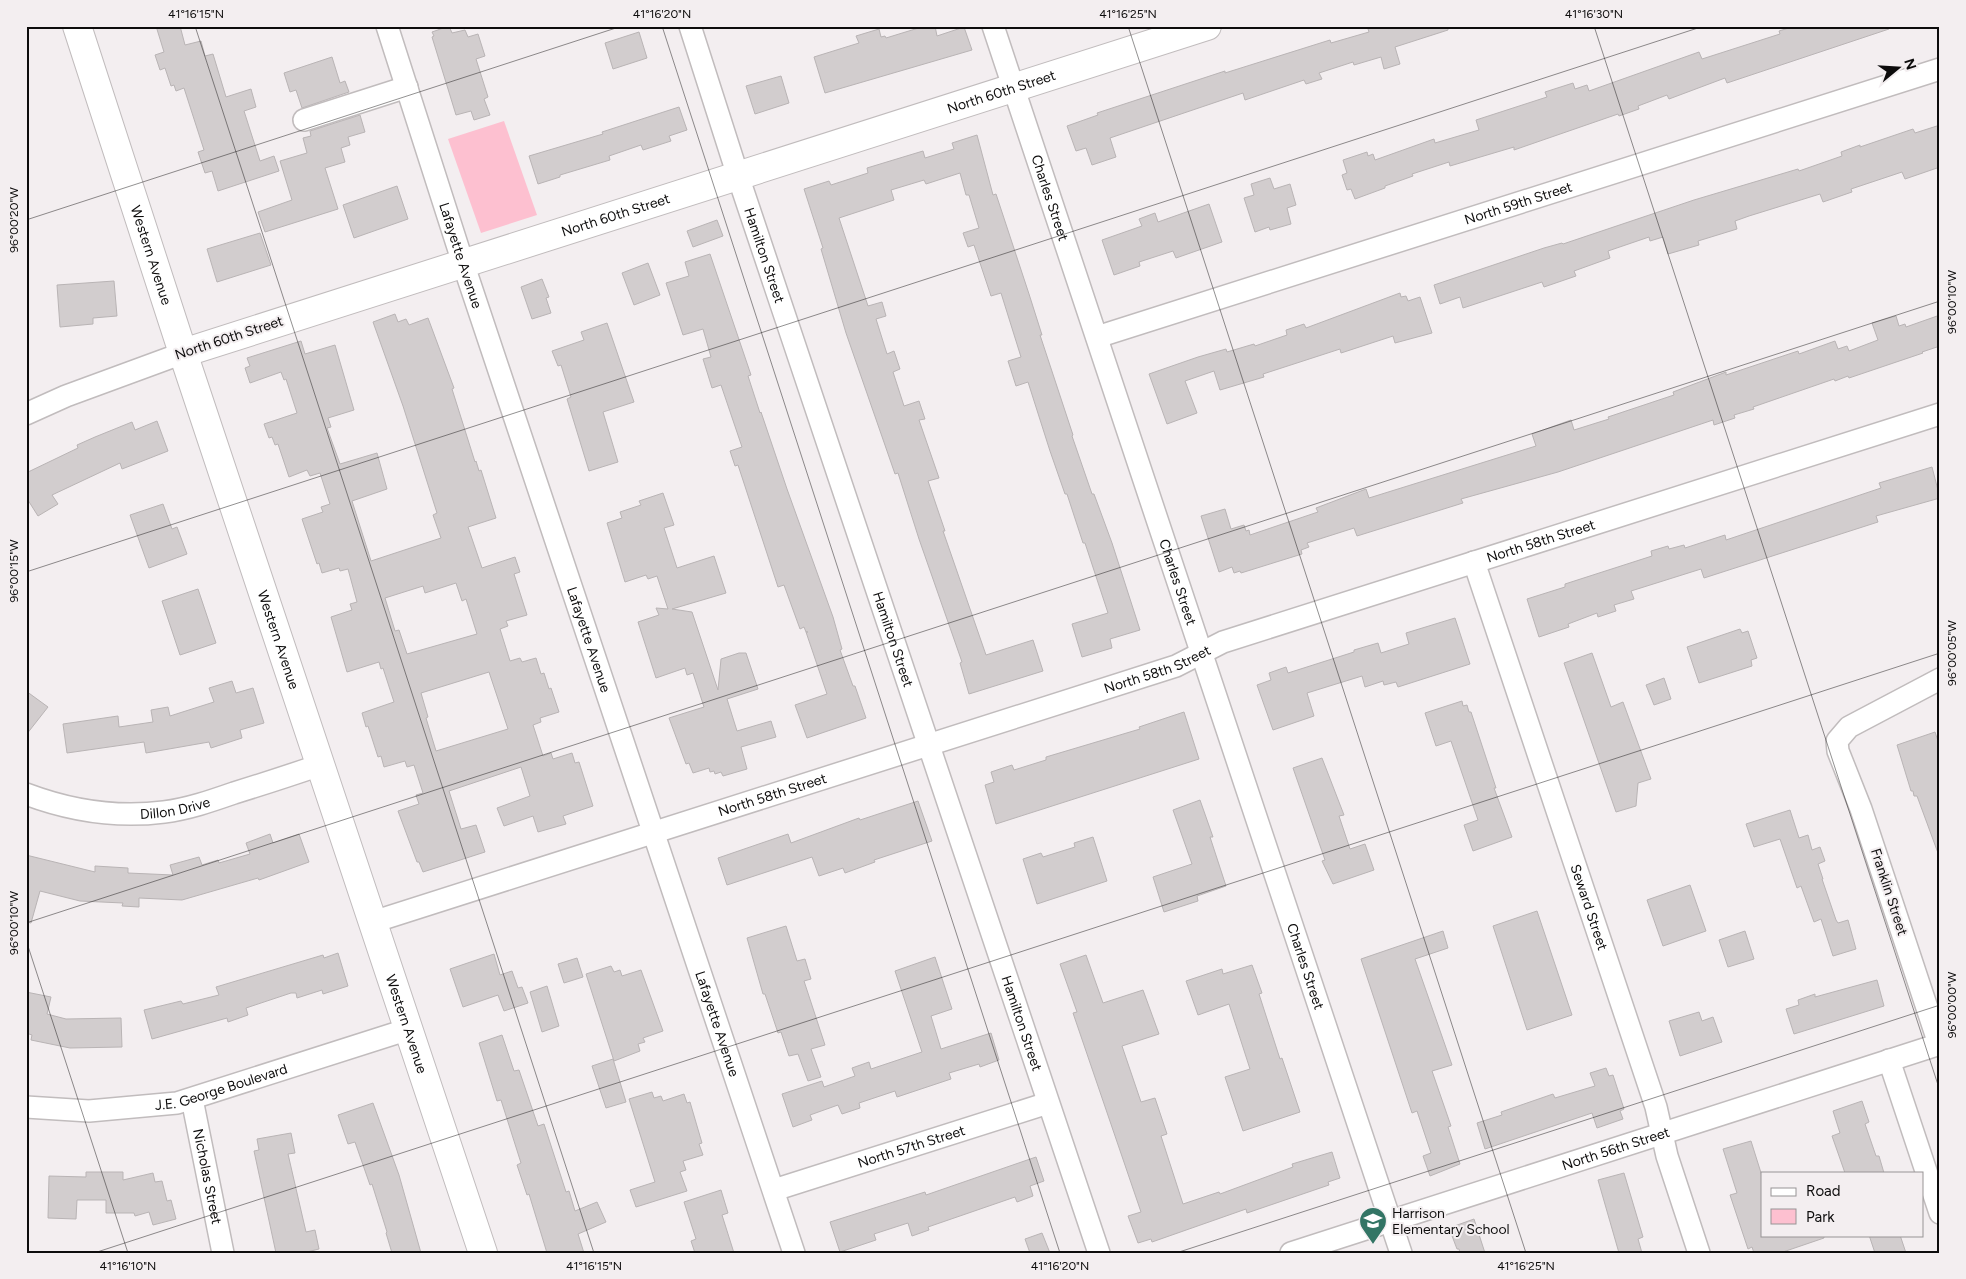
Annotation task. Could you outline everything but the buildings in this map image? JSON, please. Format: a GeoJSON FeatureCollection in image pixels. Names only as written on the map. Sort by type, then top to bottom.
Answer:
{"type":"FeatureCollection","features":[{"type":"Feature","properties":{"kind":"street","name":"Western Avenue"},"geometry":{"type":"LineString","coordinates":[[77,26],[183,353],[483,1253]]}},
{"type":"Feature","properties":{"kind":"street","name":"Lafayette Avenue"},"geometry":{"type":"LineString","coordinates":[[387,26],[463,263],[794,1253]]}},
{"type":"Feature","properties":{"kind":"street","name":"Hamilton Street"},"geometry":{"type":"LineString","coordinates":[[690,26],[738,176],[1098,1253]]}},
{"type":"Feature","properties":{"kind":"street","name":"Charles Street"},"geometry":{"type":"LineString","coordinates":[[993,26],[1401,1253]]}},
{"type":"Feature","properties":{"kind":"street","name":"North 60th Street"},"geometry":{"type":"LineString","coordinates":[[26,414],[66,396],[183,353],[1207,26]]}},
{"type":"Feature","properties":{"kind":"street","name":"North 59th Street"},"geometry":{"type":"LineString","coordinates":[[1097,337],[1940,69]]}},
{"type":"Feature","properties":{"kind":"street"},"geometry":{"type":"LineString","coordinates":[[304,120],[407,87]]}},
{"type":"Feature","properties":{"kind":"street","name":"North 58th Street"},"geometry":{"type":"LineString","coordinates":[[373,922],[1176,666],[1223,642],[1940,414]]}},
{"type":"Feature","properties":{"kind":"street","name":"Seward Street"},"geometry":{"type":"LineString","coordinates":[[1474,562],[1656,1108],[1667,1156],[1699,1253]]}},
{"type":"Feature","properties":{"kind":"street","name":"Franklin Street"},"geometry":{"type":"LineString","coordinates":[[1939,1044],[1861,808],[1838,751],[1837,741],[1849,727],[1940,679]]}},
{"type":"Feature","properties":{"kind":"street","name":"Dillon Drive"},"geometry":{"type":"LineString","coordinates":[[26,794],[50,803],[79,810],[109,814],[165,812],[199,804],[320,765]]}},
{"type":"Feature","properties":{"kind":"street","name":"J.E. George Boulevard"},"geometry":{"type":"LineString","coordinates":[[26,1107],[89,1112],[177,1103],[387,1034],[409,1029]]}},
{"type":"Feature","properties":{"kind":"street","name":"North 56th Street"},"geometry":{"type":"LineString","coordinates":[[1291,1253],[1939,1044]]}},
{"type":"Feature","properties":{"kind":"street"},"geometry":{"type":"LineString","coordinates":[[1889,1060],[1940,1213]]}},
{"type":"Feature","properties":{"kind":"street","name":"Nicholas Street"},"geometry":{"type":"LineString","coordinates":[[192,1099],[223,1253]]}},
{"type":"Feature","properties":{"kind":"street","name":"North 57th Street"},"geometry":{"type":"LineString","coordinates":[[774,1190],[1026,1108],[1048,1103]]}},
{"type":"Feature","properties":{"kind":"green space"},"geometry":{"type":"Polygon","coordinates":[[[504,121],[537,215],[481,233],[448,139],[504,121]]]}},
{"type":"Feature","properties":{"kind":"place","name":"Harrison Elementary School"},"geometry":{"type":"Point","coordinates":[1373,1245]}}]}
